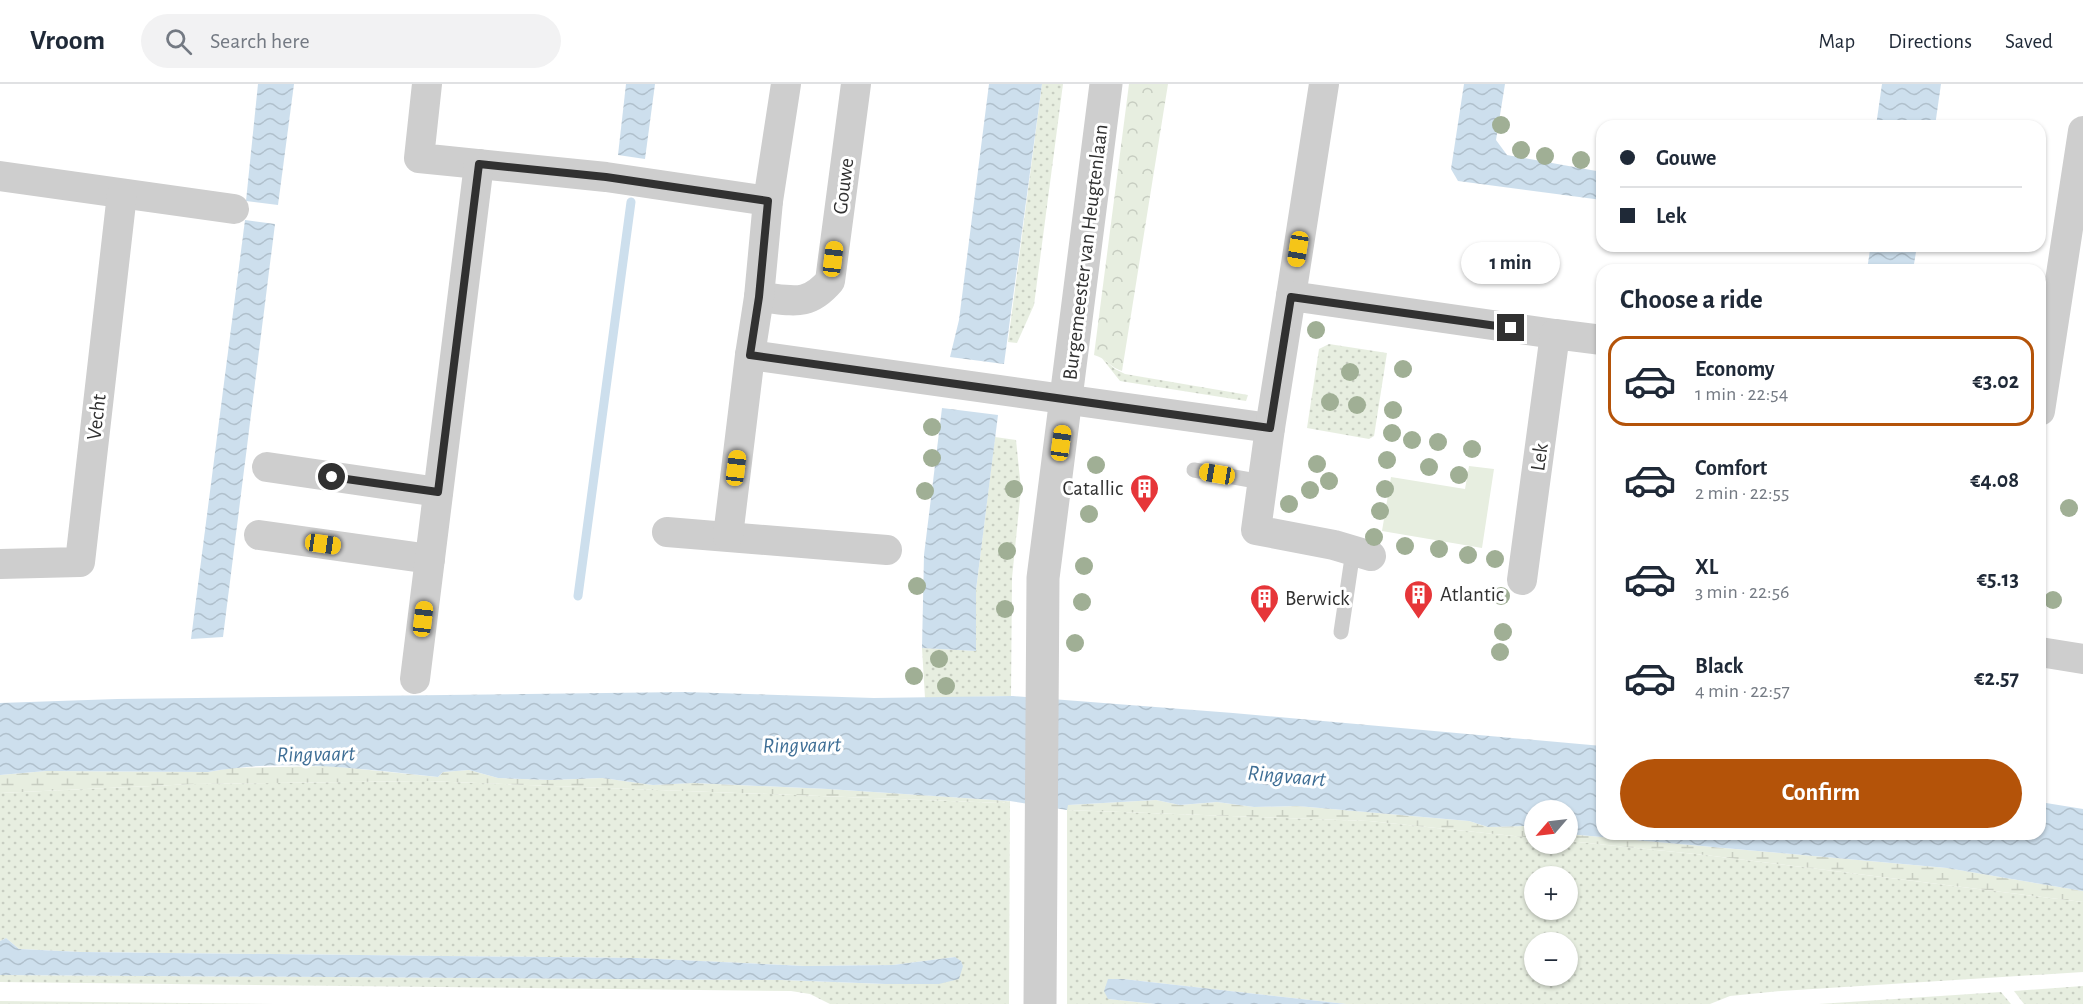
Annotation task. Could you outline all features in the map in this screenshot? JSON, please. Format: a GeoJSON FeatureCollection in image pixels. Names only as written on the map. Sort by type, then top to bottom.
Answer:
{"type":"FeatureCollection","features":[{"type":"Feature","properties":{"kind":"street"},"geometry":{"type":"LineString","coordinates":[[427,84],[419,158],[606,177],[768,201]]}},
{"type":"Feature","properties":{"kind":"street"},"geometry":{"type":"LineString","coordinates":[[728,536],[759,297],[768,201],[786,84]]}},
{"type":"Feature","properties":{"kind":"street","name":"Gouwe"},"geometry":{"type":"LineString","coordinates":[[759,297],[804,301],[819,294],[830,280],[856,84]]}},
{"type":"Feature","properties":{"kind":"street","name":"Burgemeester van Heugtenlaan"},"geometry":{"type":"LineString","coordinates":[[1040,1004],[1042,578],[1106,84]]}},
{"type":"Feature","properties":{"kind":"street"},"geometry":{"type":"LineString","coordinates":[[1324,84],[1256,530],[1334,544],[1362,554]]}},
{"type":"Feature","properties":{"kind":"street"},"geometry":{"type":"LineString","coordinates":[[2046,372],[2083,131]]}},
{"type":"Feature","properties":{"kind":"street"},"geometry":{"type":"LineString","coordinates":[[416,679],[479,164]]}},
{"type":"Feature","properties":{"kind":"street"},"geometry":{"type":"LineString","coordinates":[[0,176],[234,209]]}},
{"type":"Feature","properties":{"kind":"street","name":"Vecht"},"geometry":{"type":"LineString","coordinates":[[0,564],[80,562],[122,194]]}},
{"type":"Feature","properties":{"kind":"street"},"geometry":{"type":"LineString","coordinates":[[1291,297],[1596,339]]}},
{"type":"Feature","properties":{"kind":"street","name":"Lek"},"geometry":{"type":"LineString","coordinates":[[1522,580],[1555,334]]}},
{"type":"Feature","properties":{"kind":"street"},"geometry":{"type":"LineString","coordinates":[[750,355],[1270,428]]}},
{"type":"Feature","properties":{"kind":"street"},"geometry":{"type":"LineString","coordinates":[[267,467],[438,492]]}},
{"type":"Feature","properties":{"kind":"street"},"geometry":{"type":"LineString","coordinates":[[667,532],[887,550]]}},
{"type":"Feature","properties":{"kind":"street"},"geometry":{"type":"LineString","coordinates":[[259,535],[430,559]]}},
{"type":"Feature","properties":{"kind":"street"},"geometry":{"type":"LineString","coordinates":[[2046,653],[2083,659]]}},
{"type":"Feature","properties":{"kind":"lane"},"geometry":{"type":"LineString","coordinates":[[1194,470],[1262,482]]}},
{"type":"Feature","properties":{"kind":"lane"},"geometry":{"type":"LineString","coordinates":[[1326,629],[1346,633],[1362,554]]}},
{"type":"Feature","properties":{"kind":"green space"},"geometry":{"type":"Polygon","coordinates":[[[1042,84],[1063,84],[1034,305],[1017,343],[1008,342],[1042,84]]]}},
{"type":"Feature","properties":{"kind":"green space"},"geometry":{"type":"Polygon","coordinates":[[[1129,84],[1168,84],[1122,371],[1094,355],[1129,84]]]}},
{"type":"Feature","properties":{"kind":"green space"},"geometry":{"type":"Polygon","coordinates":[[[1329,344],[1387,353],[1374,436],[1369,439],[1307,428],[1319,349],[1329,344]]]}},
{"type":"Feature","properties":{"kind":"green space"},"geometry":{"type":"Polygon","coordinates":[[[1101,357],[1125,374],[1248,395],[1246,401],[1120,381],[1101,357]]]}},
{"type":"Feature","properties":{"kind":"green space"},"geometry":{"type":"Polygon","coordinates":[[[995,437],[1016,440],[1021,489],[1012,578],[1011,696],[925,698],[922,648],[976,651],[976,590],[995,437]]]}},
{"type":"Feature","properties":{"kind":"green space"},"geometry":{"type":"Polygon","coordinates":[[[1469,466],[1494,469],[1482,548],[1382,531],[1391,477],[1465,489],[1469,466]]]}},
{"type":"Feature","properties":{"kind":"green space"},"geometry":{"type":"Polygon","coordinates":[[[330,766],[438,777],[443,772],[469,770],[498,778],[550,780],[602,778],[653,785],[694,783],[828,789],[1010,801],[1002,803],[426,781],[194,784],[0,793],[0,775],[46,771],[208,772],[232,768],[330,766]]]}},
{"type":"Feature","properties":{"kind":"green space"},"geometry":{"type":"Polygon","coordinates":[[[426,781],[1002,803],[1010,801],[1009,1004],[830,1004],[810,994],[791,991],[0,982],[0,975],[782,980],[938,984],[955,957],[893,965],[805,966],[637,958],[81,952],[19,949],[6,938],[0,941],[0,793],[194,784],[426,781]]]}},
{"type":"Feature","properties":{"kind":"green space"},"geometry":{"type":"Polygon","coordinates":[[[1156,800],[1180,805],[1217,802],[1254,807],[1297,806],[1469,821],[1488,827],[1524,826],[1524,837],[1369,821],[1067,810],[1067,805],[1156,800]]]}},
{"type":"Feature","properties":{"kind":"green space"},"geometry":{"type":"Polygon","coordinates":[[[1067,810],[1369,821],[1524,837],[1524,854],[1578,854],[1578,842],[1705,855],[2083,902],[2083,972],[1781,991],[1730,996],[1710,1004],[1346,1004],[1123,979],[1108,999],[1155,1004],[1067,1004],[1067,810]]]}},
{"type":"Feature","properties":{"kind":"green space"},"geometry":{"type":"Polygon","coordinates":[[[1578,835],[1596,837],[1596,840],[1635,840],[1947,868],[2083,891],[2083,902],[1705,855],[1578,842],[1578,835]]]}},
{"type":"Feature","properties":{"kind":"green space"},"geometry":{"type":"Polygon","coordinates":[[[2083,986],[2083,1004],[2024,1004],[2014,991],[2083,986]]]}},
{"type":"Feature","properties":{"kind":"green space"},"geometry":{"type":"Polygon","coordinates":[[[2001,992],[2011,1004],[1819,1004],[2001,992]]]}},
{"type":"Feature","properties":{"kind":"green space"},"geometry":{"type":"Polygon","coordinates":[[[0,1001],[274,1004],[0,1004],[0,1001]]]}},
{"type":"Feature","properties":{"kind":"water"},"geometry":{"type":"Polygon","coordinates":[[[258,84],[294,84],[278,205],[246,201],[258,84]]]}},
{"type":"Feature","properties":{"kind":"water"},"geometry":{"type":"Polygon","coordinates":[[[626,84],[655,84],[645,159],[618,155],[626,84]]]}},
{"type":"Feature","properties":{"kind":"water"},"geometry":{"type":"Polygon","coordinates":[[[989,84],[1042,84],[1004,364],[950,357],[959,320],[989,84]]]}},
{"type":"Feature","properties":{"kind":"water"},"geometry":{"type":"Polygon","coordinates":[[[1464,84],[1505,84],[1496,140],[1507,155],[1596,171],[1596,199],[1458,181],[1451,169],[1464,84]]]}},
{"type":"Feature","properties":{"kind":"water"},"geometry":{"type":"Polygon","coordinates":[[[1882,84],[1941,84],[1936,120],[1877,120],[1882,84]]]}},
{"type":"Feature","properties":{"kind":"water"},"geometry":{"type":"Polygon","coordinates":[[[245,220],[275,224],[223,637],[191,639],[245,220]]]}},
{"type":"Feature","properties":{"kind":"water"},"geometry":{"type":"Polygon","coordinates":[[[1870,252],[1916,252],[1914,264],[1868,264],[1870,252]]]}},
{"type":"Feature","properties":{"kind":"water"},"geometry":{"type":"Polygon","coordinates":[[[942,408],[998,415],[976,590],[976,651],[922,648],[924,555],[942,408]]]}},
{"type":"Feature","properties":{"kind":"water","name":"Ringvaart"},"geometry":{"type":"Polygon","coordinates":[[[685,692],[874,698],[1013,696],[1233,713],[1596,745],[1596,837],[1578,835],[1578,800],[1524,800],[1524,826],[1488,827],[1469,821],[1297,806],[1254,807],[1217,802],[1180,805],[1156,800],[1068,805],[1067,810],[1010,801],[828,789],[694,783],[653,785],[602,778],[550,780],[498,778],[469,770],[443,772],[438,777],[352,768],[294,765],[208,772],[46,771],[0,775],[0,703],[117,699],[685,692]]]}},
{"type":"Feature","properties":{"kind":"water"},"geometry":{"type":"Polygon","coordinates":[[[2046,803],[2083,809],[2083,891],[1947,868],[1635,840],[2046,840],[2046,803]]]}},
{"type":"Feature","properties":{"kind":"water"},"geometry":{"type":"Polygon","coordinates":[[[6,938],[19,949],[81,952],[637,958],[805,966],[893,965],[955,957],[961,961],[963,966],[959,979],[939,984],[782,980],[0,975],[0,941],[6,938]]]}},
{"type":"Feature","properties":{"kind":"water"},"geometry":{"type":"Polygon","coordinates":[[[1108,979],[1346,1004],[1155,1004],[1108,999],[1104,991],[1108,979]]]}},
{"type":"Feature","properties":{"kind":"waterway"},"geometry":{"type":"LineString","coordinates":[[578,596],[631,202]]}},
{"type":"Feature","properties":{"kind":"place","name":"Catallic"},"geometry":{"type":"Point","coordinates":[1144,514]}},
{"type":"Feature","properties":{"kind":"place","name":"Atlantic"},"geometry":{"type":"Point","coordinates":[1419,620]}},
{"type":"Feature","properties":{"kind":"place","name":"Berwick"},"geometry":{"type":"Point","coordinates":[1264,624]}},
{"type":"Feature","properties":{"kind":"route"},"geometry":{"type":"LineString","coordinates":[[332,477],[438,492],[479,164],[606,177],[768,201],[759,297],[750,355],[1270,428],[1291,297],[1511,328]]}}]}
